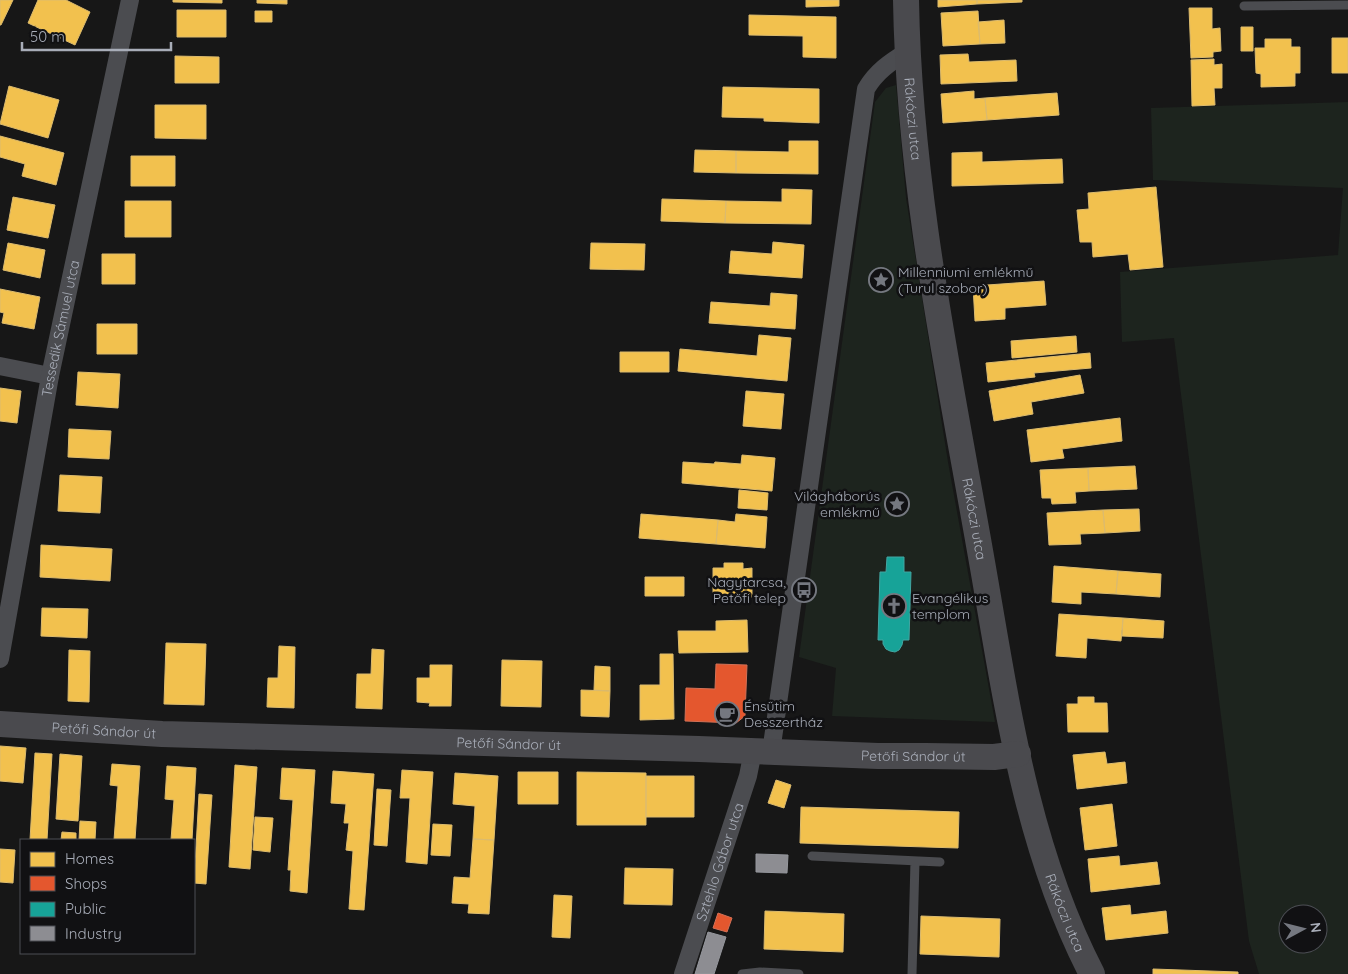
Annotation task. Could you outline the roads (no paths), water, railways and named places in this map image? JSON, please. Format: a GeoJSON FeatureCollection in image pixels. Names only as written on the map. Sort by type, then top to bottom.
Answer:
{"type":"FeatureCollection","features":[{"type":"Feature","properties":{"kind":"main road","name":"Rákóczi utca"},"geometry":{"type":"LineString","coordinates":[[906,0],[907,52],[920,191],[947,368],[1006,702],[1036,833],[1050,874],[1092,974]]}},
{"type":"Feature","properties":{"kind":"main road","name":"Petőfi Sándor út"},"geometry":{"type":"LineString","coordinates":[[0,724],[162,734],[878,756],[994,757],[1018,754]]}},
{"type":"Feature","properties":{"kind":"street","name":"Tessedik Sámuel utca"},"geometry":{"type":"LineString","coordinates":[[0,659],[50,376],[130,0]]}},
{"type":"Feature","properties":{"kind":"street","name":"Rákóczi utca"},"geometry":{"type":"LineString","coordinates":[[762,751],[866,88],[872,78],[888,64],[907,52]]}},
{"type":"Feature","properties":{"kind":"street"},"geometry":{"type":"LineString","coordinates":[[0,366],[50,376]]}},
{"type":"Feature","properties":{"kind":"street","name":"Sztehlo Gábor utca"},"geometry":{"type":"LineString","coordinates":[[683,974],[748,776],[762,751]]}},
{"type":"Feature","properties":{"kind":"lane"},"geometry":{"type":"LineString","coordinates":[[1244,6],[1348,5]]}},
{"type":"Feature","properties":{"kind":"lane"},"geometry":{"type":"LineString","coordinates":[[812,856],[940,862]]}},
{"type":"Feature","properties":{"kind":"lane"},"geometry":{"type":"LineString","coordinates":[[912,974],[915,861]]}},
{"type":"Feature","properties":{"kind":"lane"},"geometry":{"type":"LineString","coordinates":[[742,974],[760,972],[799,974]]}},
{"type":"Feature","properties":{"kind":"place","name":"Millenniumi emlékmű (Turul szobor)"},"geometry":{"type":"Point","coordinates":[881,280]}},
{"type":"Feature","properties":{"kind":"place","name":"Világháborús emlékmű"},"geometry":{"type":"Point","coordinates":[897,504]}},
{"type":"Feature","properties":{"kind":"place","name":"Nagytarcsa, Petőfi telep"},"geometry":{"type":"Point","coordinates":[804,590]}},
{"type":"Feature","properties":{"kind":"place","name":"Evangélikus templom"},"geometry":{"type":"Point","coordinates":[894,606]}},
{"type":"Feature","properties":{"kind":"place","name":"Énsütim Desszertház"},"geometry":{"type":"Point","coordinates":[727,714]}}]}
